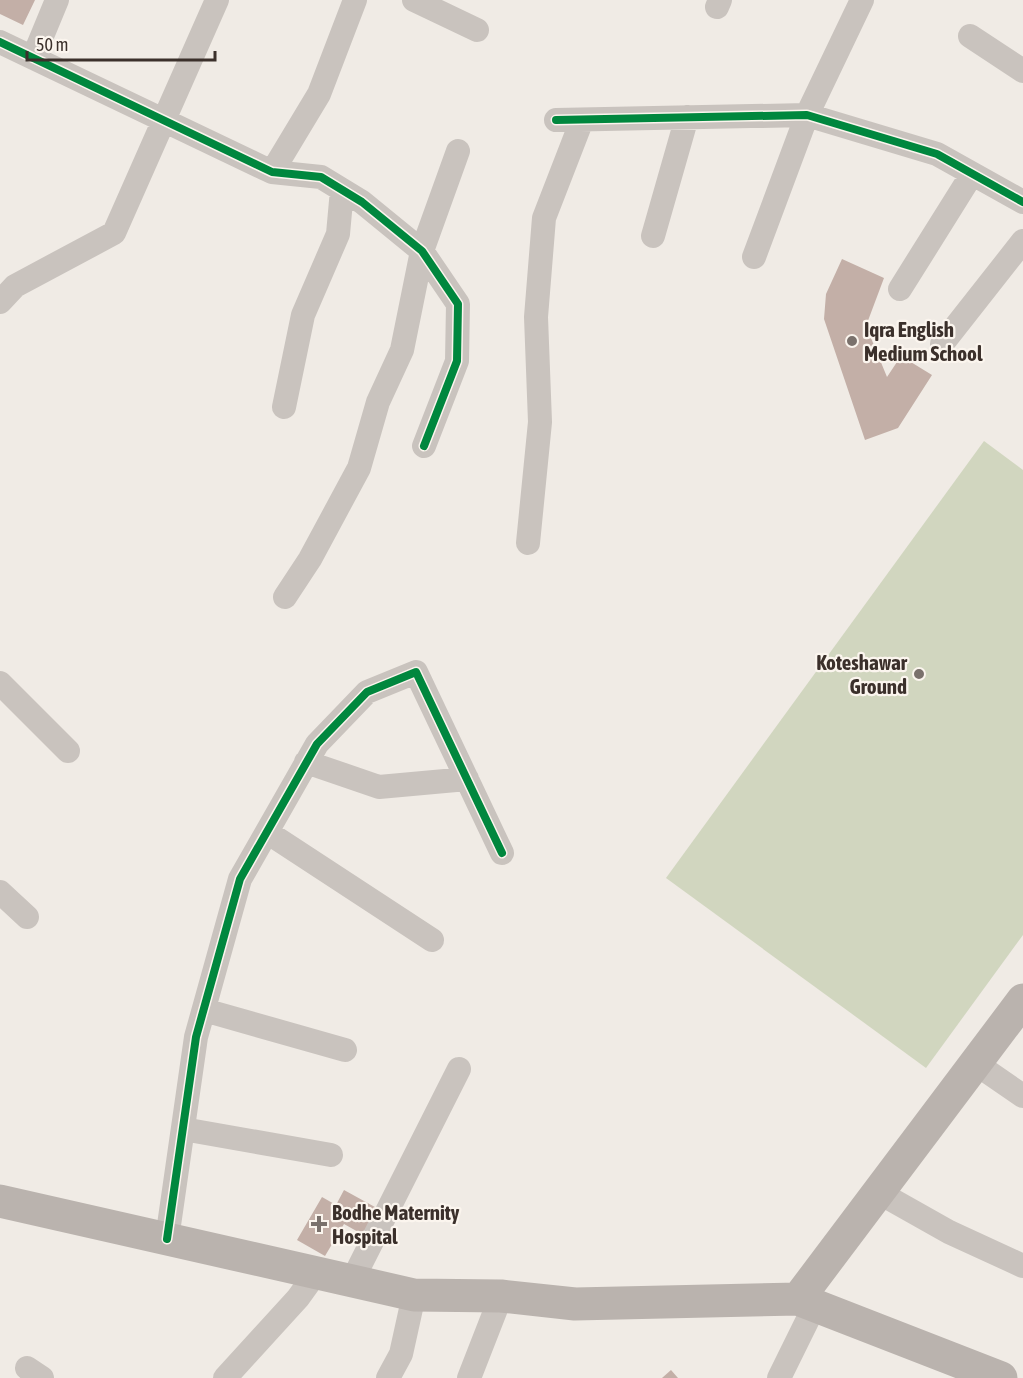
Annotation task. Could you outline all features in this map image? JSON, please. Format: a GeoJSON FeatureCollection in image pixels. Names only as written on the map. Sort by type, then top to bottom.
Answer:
{"type":"FeatureCollection","features":[{"type":"Feature","properties":{"kind":"main road"},"geometry":{"type":"LineString","coordinates":[[806,1302],[878,1192],[1023,1000]]}},
{"type":"Feature","properties":{"kind":"main road"},"geometry":{"type":"LineString","coordinates":[[0,1201],[414,1295],[501,1296],[575,1304],[806,1302],[958,1370],[1001,1378]]}},
{"type":"Feature","properties":{"kind":"street"},"geometry":{"type":"LineString","coordinates":[[33,58],[57,0]]}},
{"type":"Feature","properties":{"kind":"street"},"geometry":{"type":"LineString","coordinates":[[0,302],[15,286],[114,233],[217,0]]}},
{"type":"Feature","properties":{"kind":"street"},"geometry":{"type":"LineString","coordinates":[[272,172],[318,94],[355,0]]}},
{"type":"Feature","properties":{"kind":"street"},"geometry":{"type":"LineString","coordinates":[[414,0],[477,30]]}},
{"type":"Feature","properties":{"kind":"street"},"geometry":{"type":"LineString","coordinates":[[754,257],[807,114],[862,0]]}},
{"type":"Feature","properties":{"kind":"street"},"geometry":{"type":"LineString","coordinates":[[970,36],[1023,71]]}},
{"type":"Feature","properties":{"kind":"street"},"geometry":{"type":"LineString","coordinates":[[0,42],[272,172],[321,177],[362,202],[422,251],[458,304],[457,361],[424,446]]}},
{"type":"Feature","properties":{"kind":"street"},"geometry":{"type":"LineString","coordinates":[[556,120],[807,114],[937,154],[972,174],[1021,197]]}},
{"type":"Feature","properties":{"kind":"street"},"geometry":{"type":"LineString","coordinates":[[653,236],[687,117]]}},
{"type":"Feature","properties":{"kind":"street"},"geometry":{"type":"LineString","coordinates":[[528,543],[540,422],[536,316],[544,218],[582,120]]}},
{"type":"Feature","properties":{"kind":"street"},"geometry":{"type":"LineString","coordinates":[[285,597],[310,558],[359,468],[378,402],[402,350],[422,251],[458,151]]}},
{"type":"Feature","properties":{"kind":"street"},"geometry":{"type":"LineString","coordinates":[[900,289],[972,174]]}},
{"type":"Feature","properties":{"kind":"street"},"geometry":{"type":"LineString","coordinates":[[284,407],[303,315],[338,234],[342,190]]}},
{"type":"Feature","properties":{"kind":"street"},"geometry":{"type":"LineString","coordinates":[[942,344],[1023,241]]}},
{"type":"Feature","properties":{"kind":"street"},"geometry":{"type":"LineString","coordinates":[[167,1239],[196,1036],[240,879],[317,744],[367,692],[416,672],[502,853]]}},
{"type":"Feature","properties":{"kind":"street"},"geometry":{"type":"LineString","coordinates":[[0,683],[68,751]]}},
{"type":"Feature","properties":{"kind":"street"},"geometry":{"type":"LineString","coordinates":[[306,762],[379,788],[467,779]]}},
{"type":"Feature","properties":{"kind":"street"},"geometry":{"type":"LineString","coordinates":[[267,832],[432,940]]}},
{"type":"Feature","properties":{"kind":"street"},"geometry":{"type":"LineString","coordinates":[[0,892],[27,917]]}},
{"type":"Feature","properties":{"kind":"street"},"geometry":{"type":"LineString","coordinates":[[204,1010],[345,1050]]}},
{"type":"Feature","properties":{"kind":"street"},"geometry":{"type":"LineString","coordinates":[[975,1063],[1023,1096]]}},
{"type":"Feature","properties":{"kind":"street"},"geometry":{"type":"LineString","coordinates":[[352,1281],[459,1069]]}},
{"type":"Feature","properties":{"kind":"street"},"geometry":{"type":"LineString","coordinates":[[183,1129],[331,1155]]}},
{"type":"Feature","properties":{"kind":"street"},"geometry":{"type":"LineString","coordinates":[[878,1192],[949,1232],[1023,1266]]}},
{"type":"Feature","properties":{"kind":"street"},"geometry":{"type":"LineString","coordinates":[[225,1378],[298,1298],[316,1273]]}},
{"type":"Feature","properties":{"kind":"street"},"geometry":{"type":"LineString","coordinates":[[388,1378],[401,1354],[414,1295]]}},
{"type":"Feature","properties":{"kind":"street"},"geometry":{"type":"LineString","coordinates":[[469,1378],[501,1296]]}},
{"type":"Feature","properties":{"kind":"street"},"geometry":{"type":"LineString","coordinates":[[779,1378],[806,1302]]}},
{"type":"Feature","properties":{"kind":"green space","name":"Koteshawar Ground"},"geometry":{"type":"Polygon","coordinates":[[[984,441],[1023,470],[1023,935],[926,1068],[666,878],[984,441]]]}},
{"type":"Feature","properties":{"kind":"building"},"geometry":{"type":"Polygon","coordinates":[[[0,0],[35,0],[23,25],[0,14],[0,0]]]}},
{"type":"Feature","properties":{"kind":"building","name":"Iqra English Medium School"},"geometry":{"type":"Polygon","coordinates":[[[842,259],[884,278],[866,326],[887,377],[901,356],[932,375],[898,428],[865,440],[824,319],[826,294],[842,259]]]}},
{"type":"Feature","properties":{"kind":"building"},"geometry":{"type":"Polygon","coordinates":[[[344,1190],[384,1212],[369,1238],[344,1224],[325,1256],[297,1240],[322,1197],[336,1205],[344,1190]]]}},
{"type":"Feature","properties":{"kind":"building"},"geometry":{"type":"Polygon","coordinates":[[[671,1370],[678,1378],[662,1378],[671,1370]]]}},
{"type":"Feature","properties":{"kind":"cycle path"},"geometry":{"type":"LineString","coordinates":[[0,42],[272,172],[321,177],[362,202],[422,251],[458,304],[457,361],[424,446]]}},
{"type":"Feature","properties":{"kind":"cycle path"},"geometry":{"type":"LineString","coordinates":[[556,120],[807,115],[937,154],[1023,202]]}},
{"type":"Feature","properties":{"kind":"cycle path"},"geometry":{"type":"LineString","coordinates":[[167,1239],[196,1037],[240,879],[317,744],[367,692],[416,672],[502,853]]}},
{"type":"Feature","properties":{"kind":"place","name":"Iqra English Medium School"},"geometry":{"type":"Point","coordinates":[852,341]}},
{"type":"Feature","properties":{"kind":"place","name":"Koteshawar Ground"},"geometry":{"type":"Point","coordinates":[919,674]}},
{"type":"Feature","properties":{"kind":"place","name":"Bodhe Maternity Hospital"},"geometry":{"type":"Point","coordinates":[319,1224]}}]}
